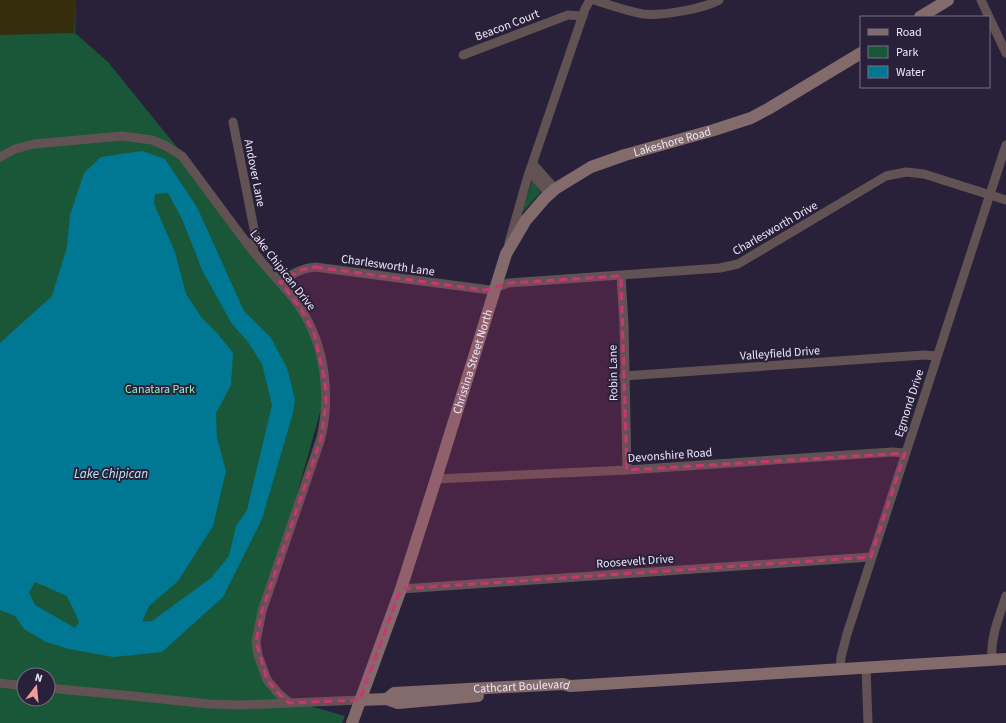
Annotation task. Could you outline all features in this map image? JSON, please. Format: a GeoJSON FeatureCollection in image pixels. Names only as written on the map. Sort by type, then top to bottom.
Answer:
{"type":"FeatureCollection","features":[{"type":"Feature","properties":{"kind":"street","name":"Christina Street North"},"geometry":{"type":"LineString","coordinates":[[352,723],[400,589],[506,254],[519,204],[583,16],[590,0]]}},
{"type":"Feature","properties":{"kind":"street"},"geometry":{"type":"LineString","coordinates":[[594,0],[636,12],[653,14],[704,6],[719,0]]}},
{"type":"Feature","properties":{"kind":"street"},"geometry":{"type":"LineString","coordinates":[[922,16],[948,0]]}},
{"type":"Feature","properties":{"kind":"street"},"geometry":{"type":"LineString","coordinates":[[981,0],[989,16]]}},
{"type":"Feature","properties":{"kind":"street","name":"Beacon Court"},"geometry":{"type":"LineString","coordinates":[[463,55],[568,15],[583,16]]}},
{"type":"Feature","properties":{"kind":"street"},"geometry":{"type":"LineString","coordinates":[[990,19],[1006,53]]}},
{"type":"Feature","properties":{"kind":"street","name":"Lakeshore Road"},"geometry":{"type":"LineString","coordinates":[[506,254],[526,220],[552,192],[580,173],[599,164],[751,118],[860,54]]}},
{"type":"Feature","properties":{"kind":"street","name":"Andover Lane"},"geometry":{"type":"LineString","coordinates":[[233,122],[254,225],[255,234],[253,251]]}},
{"type":"Feature","properties":{"kind":"street","name":"Lake Chipican Drive"},"geometry":{"type":"LineString","coordinates":[[0,157],[16,149],[34,144],[122,136],[152,140],[166,146],[182,156],[253,251],[301,309],[314,333],[326,382],[324,421],[320,438],[262,611],[256,642],[258,655],[267,680],[289,703]]}},
{"type":"Feature","properties":{"kind":"street","name":"Egmond Drive"},"geometry":{"type":"LineString","coordinates":[[840,670],[841,657],[847,634],[871,557],[1006,145]]}},
{"type":"Feature","properties":{"kind":"street"},"geometry":{"type":"LineString","coordinates":[[532,168],[552,192]]}},
{"type":"Feature","properties":{"kind":"street","name":"Charlesworth Drive"},"geometry":{"type":"LineString","coordinates":[[495,287],[508,283],[720,268],[738,264],[886,176],[906,172],[924,174],[1006,200]]}},
{"type":"Feature","properties":{"kind":"street","name":"Charlesworth Lane"},"geometry":{"type":"LineString","coordinates":[[280,282],[288,276],[301,270],[316,267],[485,290],[495,287]]}},
{"type":"Feature","properties":{"kind":"street","name":"Robin Lane"},"geometry":{"type":"LineString","coordinates":[[621,276],[624,324],[627,470]]}},
{"type":"Feature","properties":{"kind":"street","name":"Valleyfield Drive"},"geometry":{"type":"LineString","coordinates":[[624,376],[924,354],[937,356]]}},
{"type":"Feature","properties":{"kind":"street","name":"Devonshire Road"},"geometry":{"type":"LineString","coordinates":[[436,479],[627,470],[892,452],[905,453]]}},
{"type":"Feature","properties":{"kind":"street","name":"Roosevelt Drive"},"geometry":{"type":"LineString","coordinates":[[400,589],[871,557]]}},
{"type":"Feature","properties":{"kind":"street"},"geometry":{"type":"LineString","coordinates":[[992,659],[991,650],[994,634],[1006,596]]}},
{"type":"Feature","properties":{"kind":"street","name":"Cathcart Boulevard"},"geometry":{"type":"LineString","coordinates":[[360,700],[387,699],[398,703],[565,689],[570,686],[840,670],[1006,658]]}},
{"type":"Feature","properties":{"kind":"street"},"geometry":{"type":"LineString","coordinates":[[866,668],[868,723]]}},
{"type":"Feature","properties":{"kind":"street"},"geometry":{"type":"LineString","coordinates":[[0,683],[16,685]]}},
{"type":"Feature","properties":{"kind":"street"},"geometry":{"type":"LineString","coordinates":[[56,689],[210,704],[240,705],[360,700]]}},
{"type":"Feature","properties":{"kind":"highlighted area"},"geometry":{"type":"Polygon","coordinates":[[[315,267],[485,290],[508,283],[621,276],[627,470],[905,453],[871,557],[401,589],[360,700],[289,703],[267,680],[256,642],[262,611],[321,438],[326,403],[325,382],[314,333],[301,309],[280,282],[301,270],[315,267]]]}},
{"type":"Feature","properties":{"kind":"green space","name":"Canatara Park"},"geometry":{"type":"Polygon","coordinates":[[[0,0],[76,0],[75,33],[108,62],[176,146],[301,309],[319,352],[323,402],[264,611],[258,642],[270,680],[296,702],[345,716],[342,723],[0,723],[0,0]]]}},
{"type":"Feature","properties":{"kind":"green space"},"geometry":{"type":"Polygon","coordinates":[[[532,181],[540,193],[521,214],[532,181]]]}},
{"type":"Feature","properties":{"kind":"sand"},"geometry":{"type":"Polygon","coordinates":[[[0,0],[76,0],[74,33],[0,35],[0,0]]]}},
{"type":"Feature","properties":{"kind":"water","name":"Lake Chipican"},"geometry":{"type":"Polygon","coordinates":[[[142,151],[165,159],[197,207],[244,311],[271,338],[287,368],[295,399],[293,413],[262,519],[223,597],[162,652],[113,657],[69,649],[46,642],[24,629],[15,616],[0,610],[0,343],[52,296],[67,247],[70,215],[84,173],[101,157],[142,151]],[[168,193],[155,194],[154,204],[175,252],[186,294],[202,318],[217,333],[233,353],[231,385],[216,413],[217,438],[226,471],[213,526],[178,581],[149,606],[142,622],[152,621],[211,578],[229,556],[236,526],[247,510],[272,405],[262,364],[248,342],[232,324],[203,272],[182,219],[168,193]],[[35,582],[29,592],[35,605],[75,628],[79,622],[67,596],[35,582]]]}}]}
